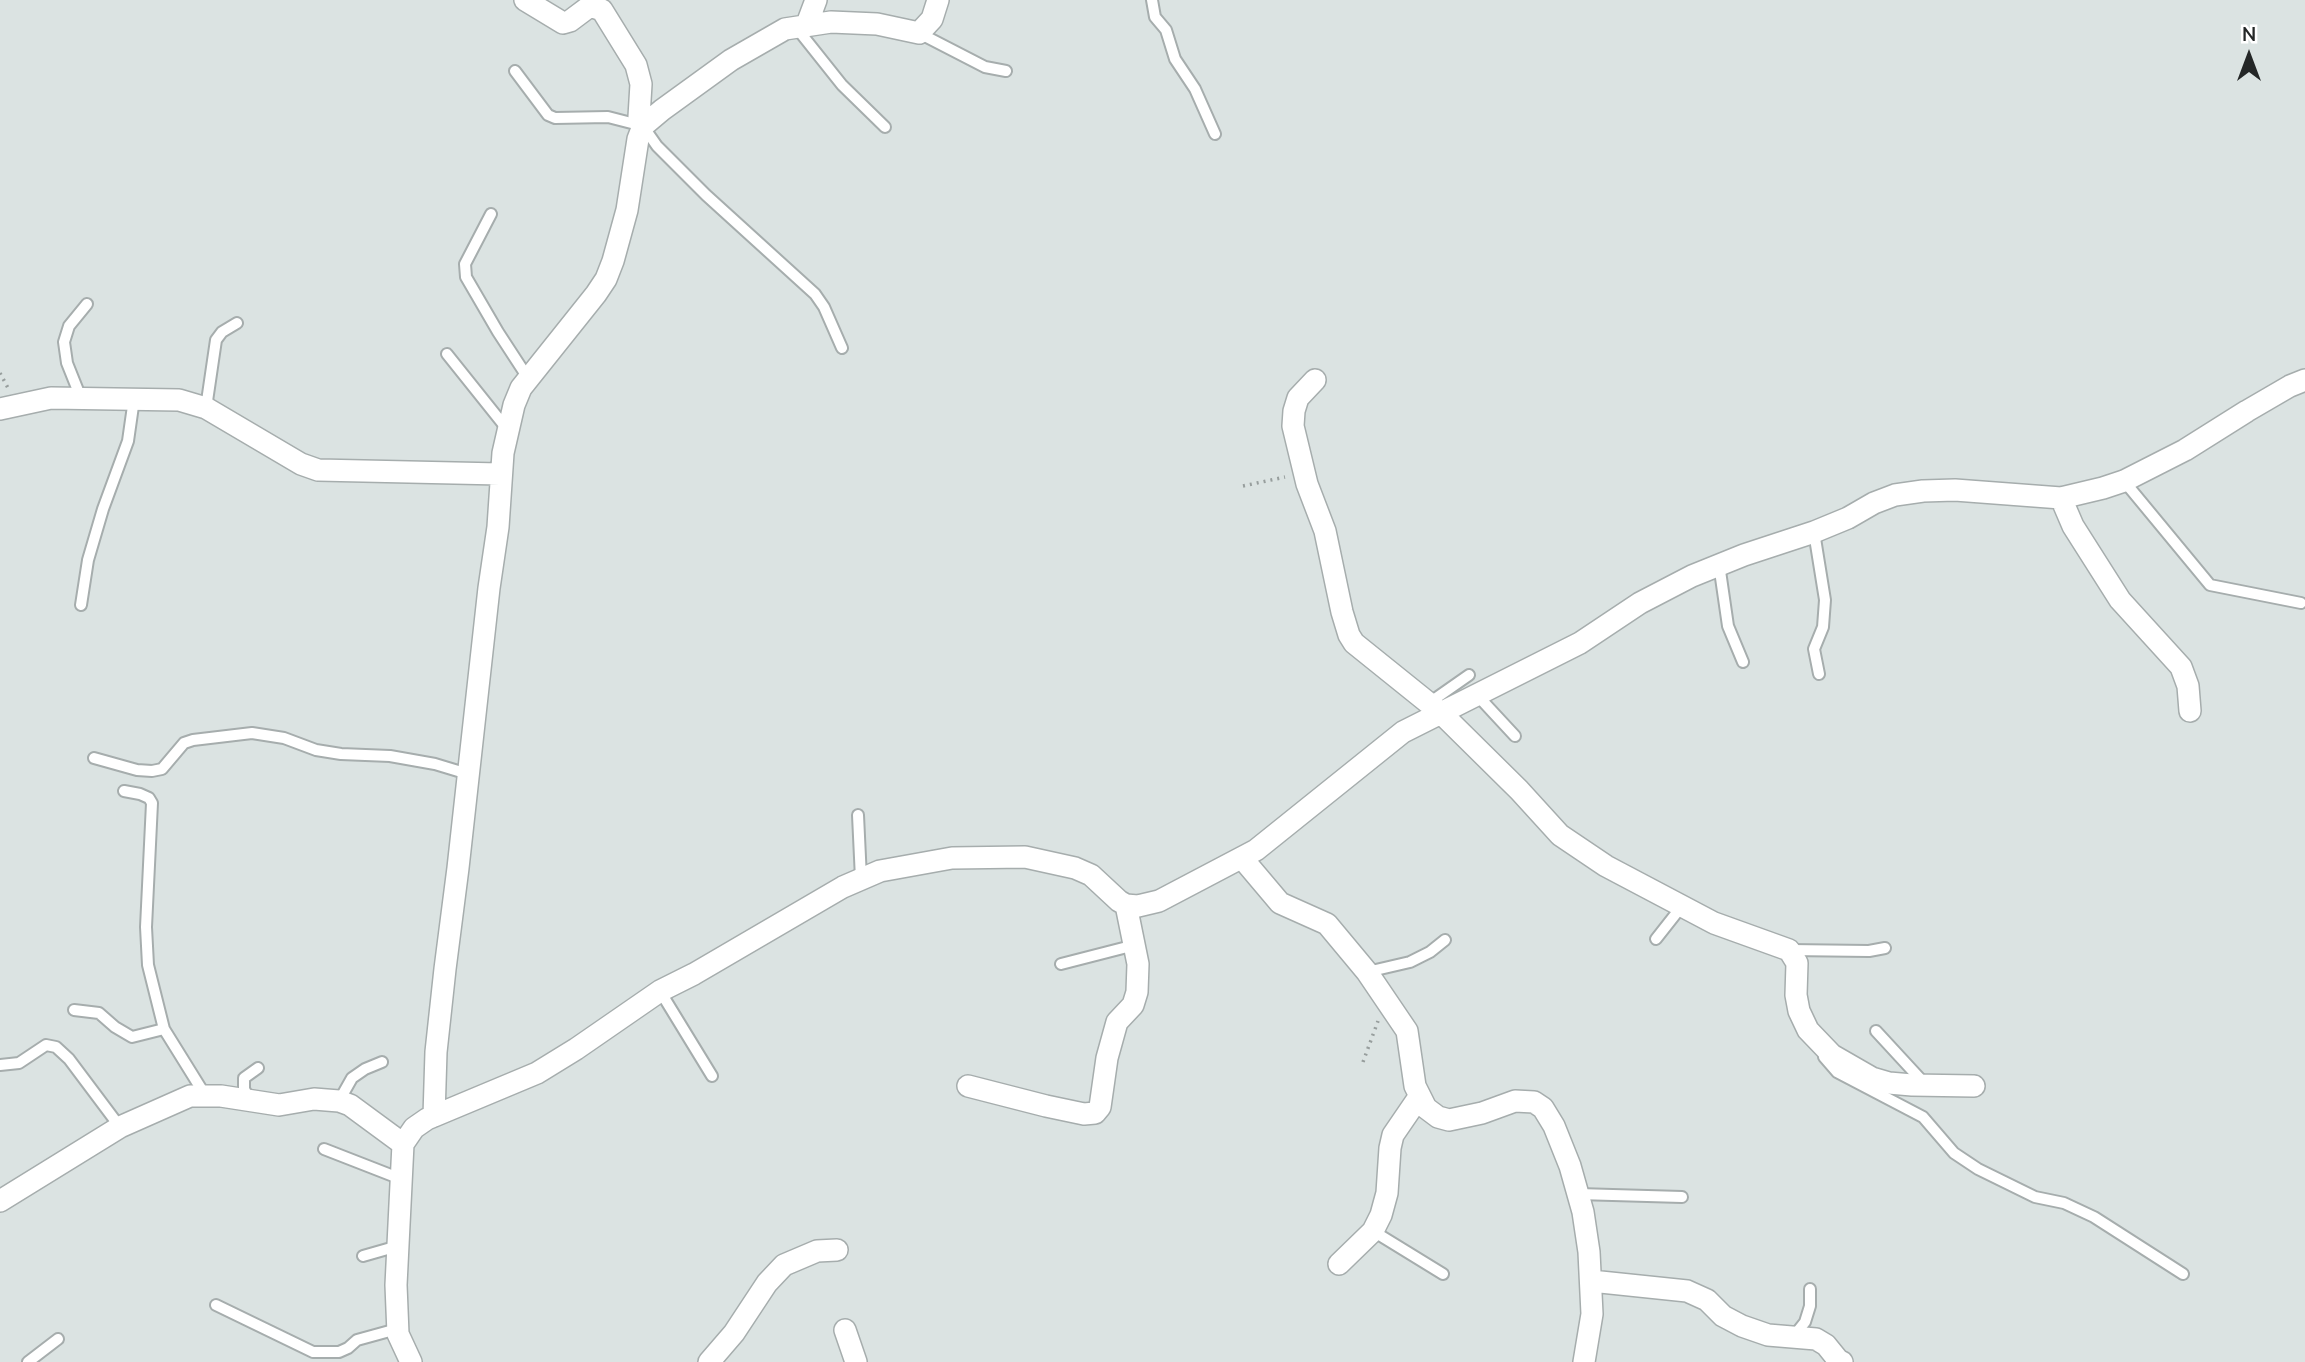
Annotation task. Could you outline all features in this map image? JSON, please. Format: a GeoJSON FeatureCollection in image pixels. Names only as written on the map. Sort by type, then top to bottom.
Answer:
{"type":"FeatureCollection","features":[{"type":"Feature","properties":{"kind":"street"},"geometry":{"type":"LineString","coordinates":[[525,0],[563,23],[590,6],[596,4],[602,10],[636,65],[641,85],[639,117],[643,126]]}},
{"type":"Feature","properties":{"kind":"street"},"geometry":{"type":"LineString","coordinates":[[801,25],[816,0]]}},
{"type":"Feature","properties":{"kind":"street"},"geometry":{"type":"LineString","coordinates":[[434,1116],[436,1052],[498,527],[500,474],[508,429],[521,388],[606,279],[627,210],[638,139],[643,126],[731,60],[785,29],[831,22],[877,24],[919,33],[932,19],[938,0]]}},
{"type":"Feature","properties":{"kind":"street"},"geometry":{"type":"LineString","coordinates":[[1315,380],[1298,398],[1293,426],[1305,474],[1325,531],[1335,585],[1349,635],[1354,643],[1435,708],[1519,790],[1560,835],[1606,866],[1714,923],[1789,950],[1797,963],[1796,995],[1799,1011],[1808,1030],[1832,1055],[1872,1078],[1889,1083],[1974,1086]]}},
{"type":"Feature","properties":{"kind":"street"},"geometry":{"type":"LineString","coordinates":[[411,1362],[397,1329],[398,1246],[403,1144],[414,1128],[434,1116],[537,1073],[660,991],[843,887],[880,871],[952,858],[1025,857],[1065,865],[1091,875],[1126,905],[1138,906],[1158,901],[1256,850],[1435,708],[1477,695],[1580,643],[1668,587],[1719,564],[1814,532],[1895,495],[1955,490],[2061,498],[2124,481],[2185,450],[2247,411],[2305,380]]}},
{"type":"Feature","properties":{"kind":"street"},"geometry":{"type":"LineString","coordinates":[[0,409],[51,398],[179,400],[206,408],[301,464],[318,470],[500,474]]}},
{"type":"Feature","properties":{"kind":"street"},"geometry":{"type":"LineString","coordinates":[[2061,498],[2073,526],[2120,600],[2181,667],[2188,686],[2190,711]]}},
{"type":"Feature","properties":{"kind":"street"},"geometry":{"type":"LineString","coordinates":[[1242,858],[1280,903],[1327,923],[1367,972],[1407,1031],[1415,1086],[1426,1108],[1438,1117],[1449,1119],[1482,1113],[1515,1101],[1534,1102],[1543,1108],[1554,1126],[1570,1166],[1589,1252],[1592,1314],[1584,1362]]}},
{"type":"Feature","properties":{"kind":"street"},"geometry":{"type":"LineString","coordinates":[[968,1086],[1046,1106],[1084,1114],[1095,1113],[1100,1107],[1107,1058],[1116,1022],[1133,1005],[1137,992],[1138,964],[1126,905]]}},
{"type":"Feature","properties":{"kind":"street"},"geometry":{"type":"LineString","coordinates":[[0,1201],[120,1126],[190,1096],[205,1095],[279,1105],[314,1099],[339,1101],[350,1105],[403,1144]]}},
{"type":"Feature","properties":{"kind":"street"},"geometry":{"type":"LineString","coordinates":[[1339,1264],[1373,1231],[1387,1193],[1390,1148],[1394,1135],[1419,1097]]}},
{"type":"Feature","properties":{"kind":"street"},"geometry":{"type":"LineString","coordinates":[[709,1362],[734,1332],[767,1283],[784,1265],[817,1251],[837,1250]]}},
{"type":"Feature","properties":{"kind":"street"},"geometry":{"type":"LineString","coordinates":[[1591,1281],[1687,1291],[1707,1300],[1723,1316],[1742,1326],[1768,1335],[1816,1339],[1826,1345],[1840,1362]]}},
{"type":"Feature","properties":{"kind":"street"},"geometry":{"type":"LineString","coordinates":[[845,1330],[856,1362]]}},
{"type":"Feature","properties":{"kind":"lane"},"geometry":{"type":"LineString","coordinates":[[1152,0],[1155,17],[1166,30],[1175,59],[1195,89],[1215,134]]}},
{"type":"Feature","properties":{"kind":"lane"},"geometry":{"type":"LineString","coordinates":[[801,25],[842,85],[885,127]]}},
{"type":"Feature","properties":{"kind":"lane"},"geometry":{"type":"LineString","coordinates":[[919,33],[985,67],[1006,71]]}},
{"type":"Feature","properties":{"kind":"lane"},"geometry":{"type":"LineString","coordinates":[[515,71],[548,115],[555,118],[608,117],[643,126],[657,146],[706,195],[815,294],[824,307],[842,348]]}},
{"type":"Feature","properties":{"kind":"lane"},"geometry":{"type":"LineString","coordinates":[[491,214],[465,264],[466,277],[528,377]]}},
{"type":"Feature","properties":{"kind":"lane"},"geometry":{"type":"LineString","coordinates":[[81,398],[67,363],[64,342],[69,326],[87,304]]}},
{"type":"Feature","properties":{"kind":"lane"},"geometry":{"type":"LineString","coordinates":[[206,408],[216,340],[222,332],[237,323]]}},
{"type":"Feature","properties":{"kind":"lane"},"geometry":{"type":"LineString","coordinates":[[447,354],[508,429]]}},
{"type":"Feature","properties":{"kind":"lane"},"geometry":{"type":"LineString","coordinates":[[81,605],[88,560],[128,441],[134,398]]}},
{"type":"Feature","properties":{"kind":"lane"},"geometry":{"type":"LineString","coordinates":[[2124,481],[2210,585],[2301,603]]}},
{"type":"Feature","properties":{"kind":"lane"},"geometry":{"type":"LineString","coordinates":[[1814,532],[1825,600],[1825,618],[1814,649],[1819,674]]}},
{"type":"Feature","properties":{"kind":"lane"},"geometry":{"type":"LineString","coordinates":[[1719,564],[1728,626],[1743,662]]}},
{"type":"Feature","properties":{"kind":"lane"},"geometry":{"type":"LineString","coordinates":[[1435,708],[1469,675]]}},
{"type":"Feature","properties":{"kind":"lane"},"geometry":{"type":"LineString","coordinates":[[1477,695],[1515,736]]}},
{"type":"Feature","properties":{"kind":"lane"},"geometry":{"type":"LineString","coordinates":[[94,758],[136,770],[152,771],[162,769],[184,743],[252,733],[284,738],[316,750],[390,756],[435,764],[468,774]]}},
{"type":"Feature","properties":{"kind":"lane"},"geometry":{"type":"LineString","coordinates":[[124,791],[149,798],[152,803],[146,928],[148,965],[164,1029],[205,1095]]}},
{"type":"Feature","properties":{"kind":"lane"},"geometry":{"type":"LineString","coordinates":[[858,815],[861,879]]}},
{"type":"Feature","properties":{"kind":"lane"},"geometry":{"type":"LineString","coordinates":[[1656,939],[1682,906]]}},
{"type":"Feature","properties":{"kind":"lane"},"geometry":{"type":"LineString","coordinates":[[1367,972],[1410,962],[1430,952],[1445,940]]}},
{"type":"Feature","properties":{"kind":"lane"},"geometry":{"type":"LineString","coordinates":[[1061,964],[1135,945]]}},
{"type":"Feature","properties":{"kind":"lane"},"geometry":{"type":"LineString","coordinates":[[1789,950],[1869,951],[1885,948]]}},
{"type":"Feature","properties":{"kind":"lane"},"geometry":{"type":"LineString","coordinates":[[660,991],[712,1076]]}},
{"type":"Feature","properties":{"kind":"lane"},"geometry":{"type":"LineString","coordinates":[[74,1010],[99,1013],[132,1037],[164,1029]]}},
{"type":"Feature","properties":{"kind":"lane"},"geometry":{"type":"LineString","coordinates":[[1876,1031],[1927,1086]]}},
{"type":"Feature","properties":{"kind":"lane"},"geometry":{"type":"LineString","coordinates":[[1817,1042],[1825,1060],[1837,1072],[1914,1111],[1935,1130],[1954,1153],[1978,1169],[2035,1197],[2064,1203],[2094,1217],[2183,1274]]}},
{"type":"Feature","properties":{"kind":"lane"},"geometry":{"type":"LineString","coordinates":[[0,1065],[19,1063],[46,1045],[56,1047],[69,1059],[120,1126]]}},
{"type":"Feature","properties":{"kind":"lane"},"geometry":{"type":"LineString","coordinates":[[339,1101],[352,1078],[382,1062]]}},
{"type":"Feature","properties":{"kind":"lane"},"geometry":{"type":"LineString","coordinates":[[250,1101],[244,1089],[244,1078],[258,1068]]}},
{"type":"Feature","properties":{"kind":"lane"},"geometry":{"type":"LineString","coordinates":[[324,1149],[401,1180]]}},
{"type":"Feature","properties":{"kind":"lane"},"geometry":{"type":"LineString","coordinates":[[1578,1194],[1682,1197]]}},
{"type":"Feature","properties":{"kind":"lane"},"geometry":{"type":"LineString","coordinates":[[1373,1231],[1443,1274]]}},
{"type":"Feature","properties":{"kind":"lane"},"geometry":{"type":"LineString","coordinates":[[363,1256],[398,1246]]}},
{"type":"Feature","properties":{"kind":"lane"},"geometry":{"type":"LineString","coordinates":[[1793,1337],[1805,1322],[1810,1307],[1810,1289]]}},
{"type":"Feature","properties":{"kind":"lane"},"geometry":{"type":"LineString","coordinates":[[216,1305],[313,1352],[340,1352],[357,1340],[397,1329]]}},
{"type":"Feature","properties":{"kind":"lane"},"geometry":{"type":"LineString","coordinates":[[28,1362],[58,1339]]}},
{"type":"Feature","properties":{"kind":"path"},"geometry":{"type":"LineString","coordinates":[[1243,486],[1305,474]]}},
{"type":"Feature","properties":{"kind":"path"},"geometry":{"type":"LineString","coordinates":[[1363,1062],[1386,999]]}}]}
